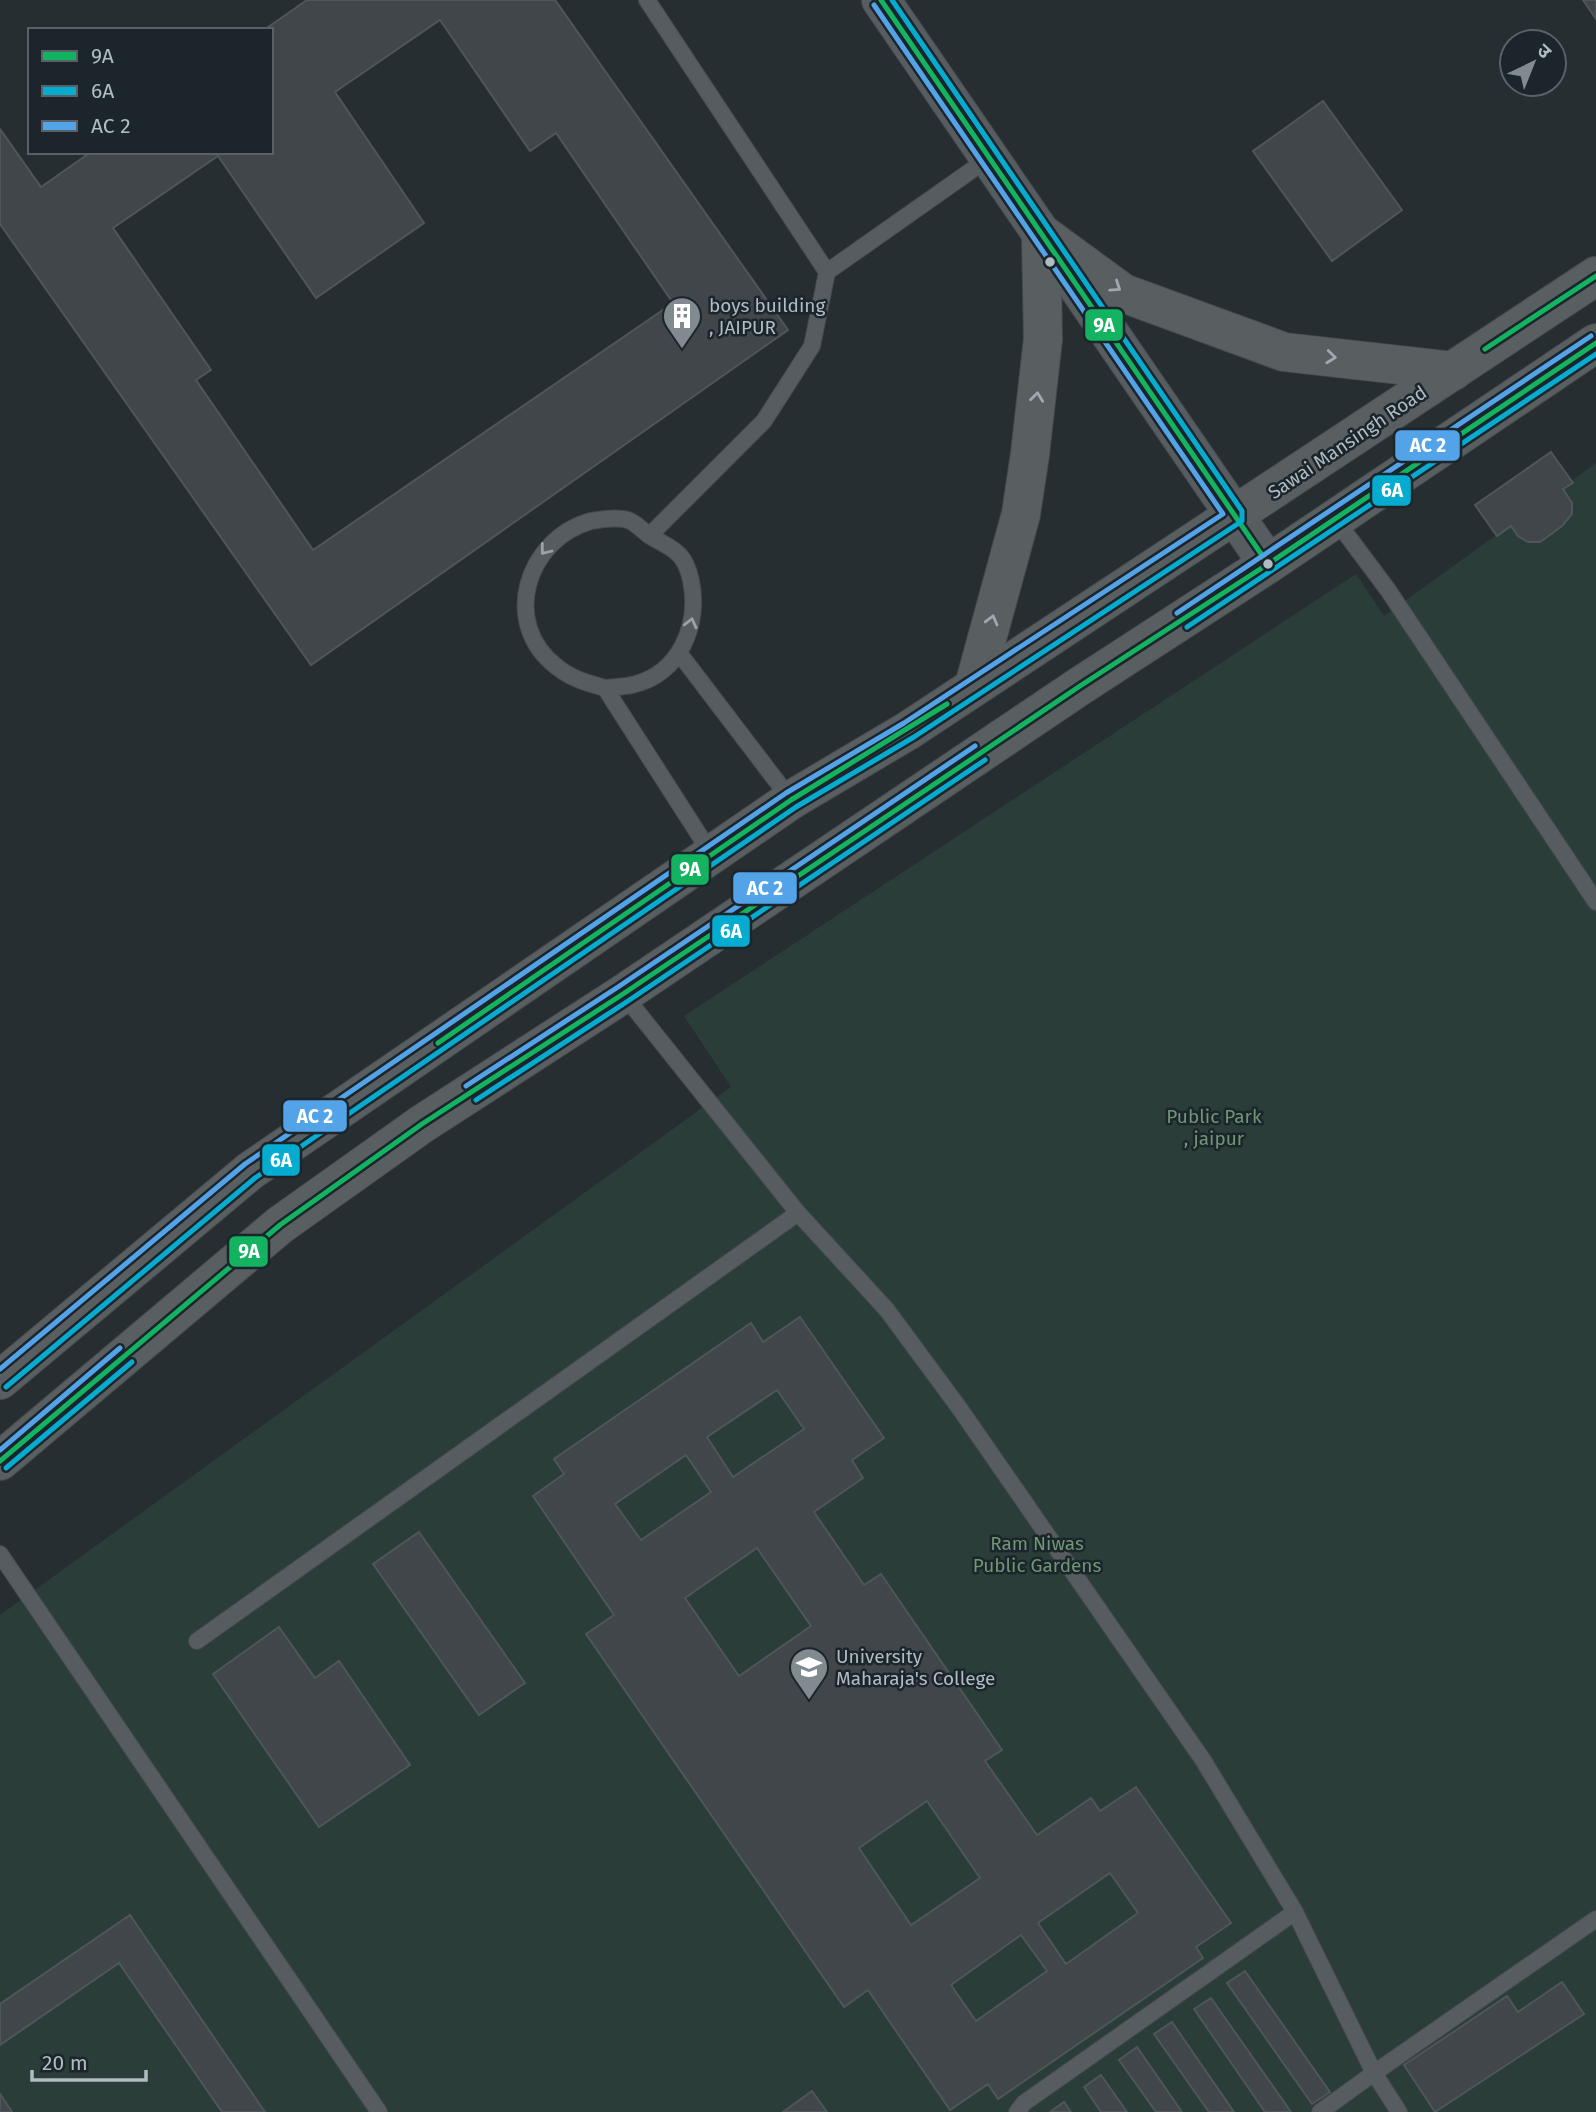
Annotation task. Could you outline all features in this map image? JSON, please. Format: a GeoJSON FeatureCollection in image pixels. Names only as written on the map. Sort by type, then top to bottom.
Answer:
{"type":"FeatureCollection","features":[{"type":"Feature","properties":{"kind":"main road"},"geometry":{"type":"LineString","coordinates":[[1041,233],[1123,293],[1284,352],[1454,371]]}},
{"type":"Feature","properties":{"kind":"main road"},"geometry":{"type":"LineString","coordinates":[[974,686],[1021,514],[1030,454],[1044,339],[1041,233]]}},
{"type":"Feature","properties":{"kind":"main road","name":"Sawai Mansingh Road"},"geometry":{"type":"LineString","coordinates":[[0,1380],[250,1171],[791,800],[909,730],[1596,276]]}},
{"type":"Feature","properties":{"kind":"main road"},"geometry":{"type":"LineString","coordinates":[[0,1461],[280,1225],[422,1124],[623,993],[1080,685],[1268,564],[1596,343]]}},
{"type":"Feature","properties":{"kind":"street"},"geometry":{"type":"LineString","coordinates":[[881,0],[1268,564]]}},
{"type":"Feature","properties":{"kind":"lane"},"geometry":{"type":"LineString","coordinates":[[647,0],[827,272]]}},
{"type":"Feature","properties":{"kind":"lane"},"geometry":{"type":"LineString","coordinates":[[650,536],[764,421],[812,346],[827,272],[989,158]]}},
{"type":"Feature","properties":{"kind":"lane"},"geometry":{"type":"LineString","coordinates":[[601,519],[629,520],[650,536],[675,549],[689,573],[695,600],[692,626],[679,653],[659,673],[634,685],[605,688],[578,681],[555,666],[536,644],[527,618],[527,589],[536,563],[552,541],[575,526],[601,519]]}},
{"type":"Feature","properties":{"kind":"lane"},"geometry":{"type":"LineString","coordinates":[[1335,519],[1388,590],[1596,902]]}},
{"type":"Feature","properties":{"kind":"lane"},"geometry":{"type":"LineString","coordinates":[[679,653],[791,800]]}},
{"type":"Feature","properties":{"kind":"lane"},"geometry":{"type":"LineString","coordinates":[[605,688],[712,855]]}},
{"type":"Feature","properties":{"kind":"lane"},"geometry":{"type":"LineString","coordinates":[[623,993],[798,1213],[887,1310],[960,1409],[1203,1760],[1295,1912],[1374,2073],[1399,2112]]}},
{"type":"Feature","properties":{"kind":"lane"},"geometry":{"type":"LineString","coordinates":[[197,1641],[798,1213]]}},
{"type":"Feature","properties":{"kind":"lane"},"geometry":{"type":"LineString","coordinates":[[0,1554],[379,2112]]}},
{"type":"Feature","properties":{"kind":"lane"},"geometry":{"type":"LineString","coordinates":[[1017,2112],[1024,2103],[1295,1912]]}},
{"type":"Feature","properties":{"kind":"lane"},"geometry":{"type":"LineString","coordinates":[[1320,2112],[1596,1919]]}},
{"type":"Feature","properties":{"kind":"green space","name":"Ram Niwas Public Gardens"},"geometry":{"type":"Polygon","coordinates":[[[1596,463],[1596,2112],[0,2112],[0,1615],[731,1087],[684,1016],[1356,574],[1384,616],[1596,463]]]}},
{"type":"Feature","properties":{"kind":"building","name":"boys building , JAIPUR"},"geometry":{"type":"Polygon","coordinates":[[[307,0],[555,0],[788,330],[311,665],[0,224],[0,129],[41,187],[88,154],[273,154],[273,28],[267,28],[307,0]],[[440,20],[335,92],[424,223],[316,298],[218,156],[113,228],[211,370],[196,380],[313,550],[673,303],[556,133],[530,151],[440,20]]]}},
{"type":"Feature","properties":{"kind":"building"},"geometry":{"type":"Polygon","coordinates":[[[1583,0],[1596,0],[1596,19],[1583,0]]]}},
{"type":"Feature","properties":{"kind":"building"},"geometry":{"type":"Polygon","coordinates":[[[1323,101],[1402,210],[1332,261],[1253,151],[1323,101]]]}},
{"type":"Feature","properties":{"kind":"building"},"geometry":{"type":"Polygon","coordinates":[[[1551,452],[1573,483],[1563,489],[1572,503],[1572,514],[1562,526],[1540,542],[1528,542],[1518,536],[1511,526],[1497,536],[1475,505],[1551,452]]]}},
{"type":"Feature","properties":{"kind":"building"},"geometry":{"type":"Polygon","coordinates":[[[800,1317],[884,1438],[852,1460],[863,1478],[814,1512],[864,1585],[881,1574],[1002,1750],[985,1761],[1037,1835],[1091,1798],[1100,1811],[1136,1787],[1231,1923],[1196,1947],[1203,1958],[998,2099],[988,2084],[950,2110],[868,1990],[844,2007],[586,1634],[614,1615],[533,1496],[564,1474],[554,1459],[751,1323],[763,1342],[800,1317]],[[777,1390],[707,1437],[733,1477],[804,1429],[777,1390]],[[686,1455],[615,1504],[641,1540],[711,1492],[686,1455]],[[757,1548],[685,1598],[739,1676],[811,1626],[757,1548]],[[927,1801],[859,1848],[911,1925],[980,1878],[927,1801]],[[1110,1873],[1038,1923],[1066,1964],[1138,1913],[1110,1873]],[[1021,1935],[951,1985],[976,2021],[1047,1971],[1021,1935]]]}},
{"type":"Feature","properties":{"kind":"building"},"geometry":{"type":"Polygon","coordinates":[[[419,1532],[525,1683],[479,1715],[373,1564],[419,1532]]]}},
{"type":"Feature","properties":{"kind":"building"},"geometry":{"type":"Polygon","coordinates":[[[279,1627],[315,1678],[339,1661],[410,1765],[319,1827],[213,1674],[279,1627]]]}},
{"type":"Feature","properties":{"kind":"building"},"geometry":{"type":"Polygon","coordinates":[[[130,1915],[265,2112],[222,2112],[119,1963],[0,2045],[0,2004],[130,1915]]]}},
{"type":"Feature","properties":{"kind":"building"},"geometry":{"type":"Polygon","coordinates":[[[1245,1971],[1330,2092],[1312,2104],[1227,1983],[1245,1971]]]}},
{"type":"Feature","properties":{"kind":"building"},"geometry":{"type":"Polygon","coordinates":[[[1562,1982],[1584,2014],[1435,2112],[1404,2065],[1507,1996],[1518,2012],[1562,1982]]]}},
{"type":"Feature","properties":{"kind":"building"},"geometry":{"type":"Polygon","coordinates":[[[1211,1998],[1291,2112],[1265,2112],[1194,2009],[1211,1998]]]}},
{"type":"Feature","properties":{"kind":"building"},"geometry":{"type":"Polygon","coordinates":[[[1172,2022],[1234,2112],[1209,2112],[1154,2034],[1172,2022]]]}},
{"type":"Feature","properties":{"kind":"building"},"geometry":{"type":"Polygon","coordinates":[[[1137,2047],[1182,2112],[1156,2112],[1119,2060],[1137,2047]]]}},
{"type":"Feature","properties":{"kind":"building"},"geometry":{"type":"Polygon","coordinates":[[[1101,2075],[1127,2112],[1101,2112],[1084,2087],[1101,2075]]]}},
{"type":"Feature","properties":{"kind":"building"},"geometry":{"type":"Polygon","coordinates":[[[812,2091],[827,2112],[783,2112],[812,2091]]]}},
{"type":"Feature","properties":{"kind":"building"},"geometry":{"type":"Polygon","coordinates":[[[0,2094],[12,2112],[0,2112],[0,2094]]]}},
{"type":"Feature","properties":{"kind":"building"},"geometry":{"type":"Polygon","coordinates":[[[1064,2102],[1071,2112],[1050,2112],[1064,2102]]]}},
{"type":"Feature","properties":{"kind":"transit line","name":"9A"},"geometry":{"type":"LineString","coordinates":[[881,0],[1268,564]]}},
{"type":"Feature","properties":{"kind":"transit line","name":"6A"},"geometry":{"type":"LineString","coordinates":[[6,1387],[255,1178],[796,807],[914,737],[1242,521],[1242,511],[892,0]]}},
{"type":"Feature","properties":{"kind":"transit line"},"geometry":{"type":"LineString","coordinates":[[0,1369],[245,1164],[786,793],[904,723],[1223,514],[874,5]]}},
{"type":"Feature","properties":{"kind":"transit line","name":"9A"},"geometry":{"type":"LineString","coordinates":[[1485,349],[1596,276]]}},
{"type":"Feature","properties":{"kind":"transit line"},"geometry":{"type":"LineString","coordinates":[[1177,613],[1591,336]]}},
{"type":"Feature","properties":{"kind":"transit line","name":"9A"},"geometry":{"type":"LineString","coordinates":[[0,1461],[280,1225],[422,1124],[623,994],[1596,343]]}},
{"type":"Feature","properties":{"kind":"transit line","name":"6A"},"geometry":{"type":"LineString","coordinates":[[1187,627],[1596,354]]}},
{"type":"Feature","properties":{"kind":"transit line","name":"9A"},"geometry":{"type":"LineString","coordinates":[[438,1043],[791,800],[947,704]]}},
{"type":"Feature","properties":{"kind":"transit line"},"geometry":{"type":"LineString","coordinates":[[466,1086],[618,987],[975,746]]}},
{"type":"Feature","properties":{"kind":"transit line","name":"6A"},"geometry":{"type":"LineString","coordinates":[[476,1100],[628,1001],[985,760]]}},
{"type":"Feature","properties":{"kind":"transit line"},"geometry":{"type":"LineString","coordinates":[[0,1450],[120,1348]]}},
{"type":"Feature","properties":{"kind":"transit line","name":"6A"},"geometry":{"type":"LineString","coordinates":[[6,1468],[132,1362]]}},
{"type":"Feature","properties":{"kind":"place","name":"boys building , JAIPUR"},"geometry":{"type":"Point","coordinates":[682,350]}},
{"type":"Feature","properties":{"kind":"place","name":"University Maharaja's College"},"geometry":{"type":"Point","coordinates":[809,1701]}},
{"type":"Feature","properties":{"kind":"park label","name":"Public Park , jaipur"},"geometry":{"type":"Point","coordinates":[1214,1127]}}]}
